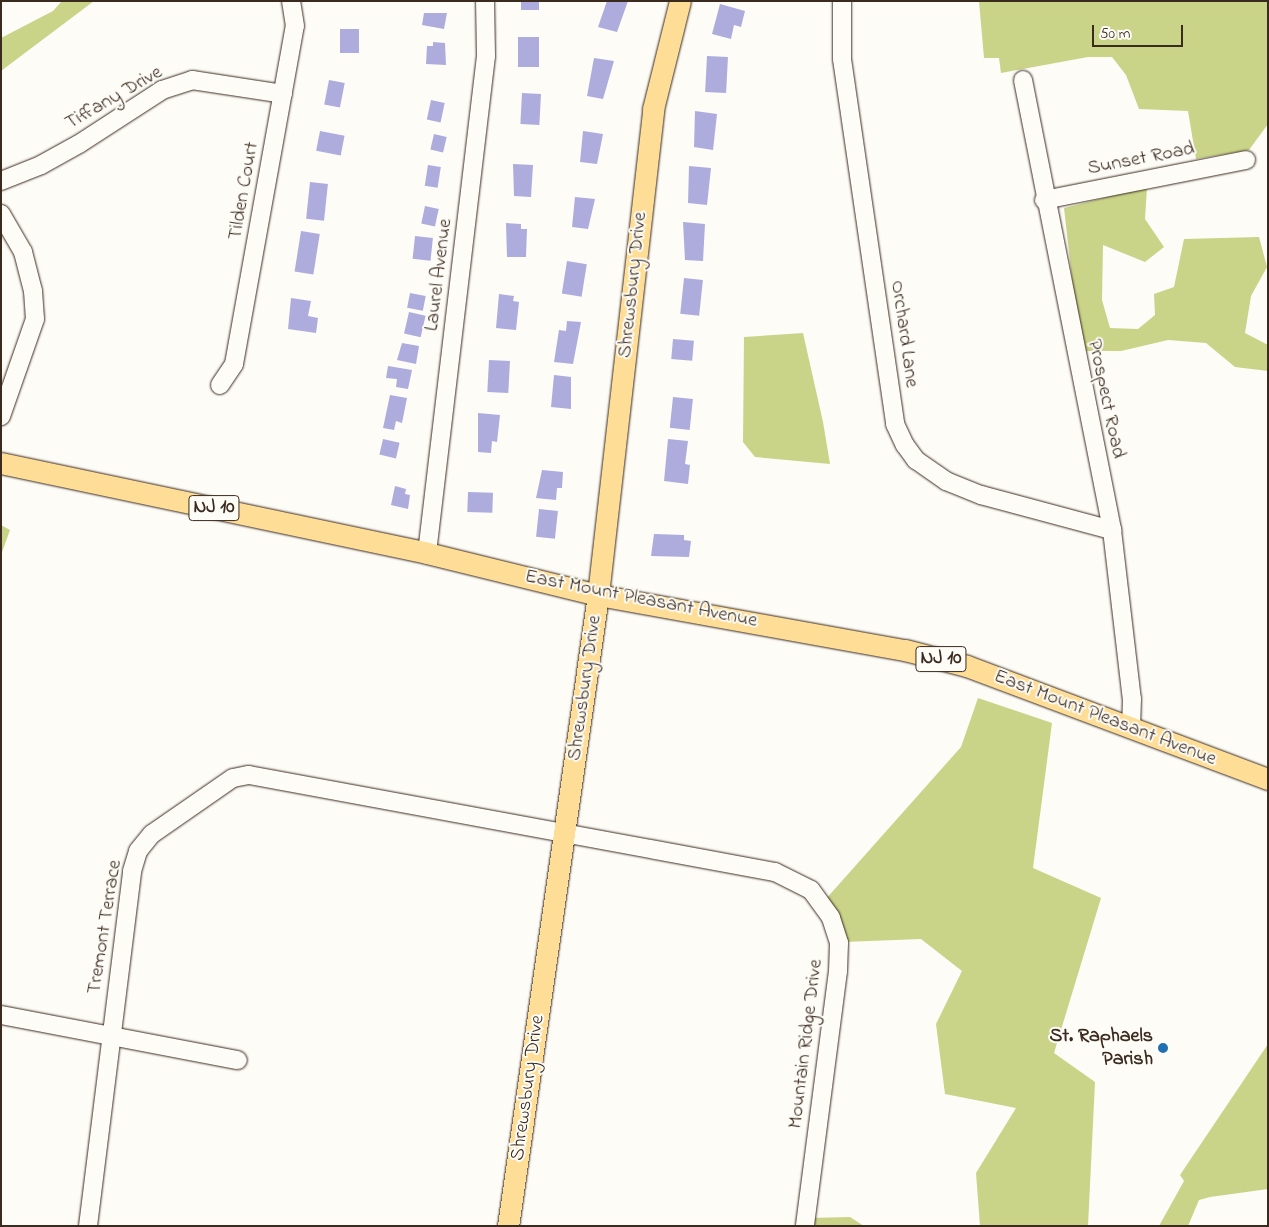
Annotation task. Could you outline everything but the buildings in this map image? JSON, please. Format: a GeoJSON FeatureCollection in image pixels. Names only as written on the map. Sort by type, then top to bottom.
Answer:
{"type":"FeatureCollection","features":[{"type":"Feature","properties":{"kind":"main road","name":"Shrewsbury Drive"},"geometry":{"type":"LineString","coordinates":[[508,1226],[598,595],[653,109],[680,1]]}},
{"type":"Feature","properties":{"kind":"main road","name":"East Mount Pleasant Avenue"},"geometry":{"type":"LineString","coordinates":[[1,463],[427,553],[598,595],[905,650],[967,666],[1268,779]]}},
{"type":"Feature","properties":{"kind":"street","name":"Tilden Court"},"geometry":{"type":"LineString","coordinates":[[220,385],[234,364],[295,26],[291,1]]}},
{"type":"Feature","properties":{"kind":"street","name":"Laurel Avenue"},"geometry":{"type":"LineString","coordinates":[[427,553],[486,56],[485,1]]}},
{"type":"Feature","properties":{"kind":"street","name":"Orchard Lane"},"geometry":{"type":"LineString","coordinates":[[842,1],[842,59],[895,424],[905,445],[928,470],[955,485],[981,496],[1112,530]]}},
{"type":"Feature","properties":{"kind":"street","name":"Tiffany Drive"},"geometry":{"type":"LineString","coordinates":[[1,181],[79,144],[162,90],[192,80],[283,94]]}},
{"type":"Feature","properties":{"kind":"street","name":"Prospect Road"},"geometry":{"type":"LineString","coordinates":[[1023,80],[1044,200],[1112,530],[1132,698],[1131,728]]}},
{"type":"Feature","properties":{"kind":"street","name":"Sunset Road"},"geometry":{"type":"LineString","coordinates":[[1044,200],[1246,160]]}},
{"type":"Feature","properties":{"kind":"street"},"geometry":{"type":"LineString","coordinates":[[1,214],[23,252],[34,291],[35,319],[1,416]]}},
{"type":"Feature","properties":{"kind":"street","name":"Tremont Terrace"},"geometry":{"type":"LineString","coordinates":[[88,1226],[109,1037],[132,871],[138,851],[152,834],[233,778],[266,775],[564,835]]}},
{"type":"Feature","properties":{"kind":"street","name":"Mountain Ridge Drive"},"geometry":{"type":"LineString","coordinates":[[564,835],[775,872],[796,880],[822,902],[831,918],[839,943],[838,971],[805,1226]]}},
{"type":"Feature","properties":{"kind":"street"},"geometry":{"type":"LineString","coordinates":[[1,1015],[238,1060]]}},
{"type":"Feature","properties":{"kind":"green space"},"geometry":{"type":"Polygon","coordinates":[[[62,1],[94,1],[1,71],[1,38],[53,11],[62,1]]]}},
{"type":"Feature","properties":{"kind":"green space"},"geometry":{"type":"Polygon","coordinates":[[[979,1],[1268,1],[1268,124],[1249,150],[1196,159],[1188,111],[1139,109],[1126,75],[1112,57],[1088,57],[1001,73],[999,58],[984,58],[979,1]]]}},
{"type":"Feature","properties":{"kind":"green space"},"geometry":{"type":"Polygon","coordinates":[[[1147,187],[1145,219],[1164,247],[1145,262],[1103,245],[1102,300],[1110,328],[1138,329],[1155,315],[1154,294],[1174,287],[1184,239],[1259,237],[1267,267],[1251,296],[1245,333],[1268,345],[1268,371],[1235,367],[1206,343],[1168,340],[1121,351],[1080,351],[1064,208],[1147,187]]]}},
{"type":"Feature","properties":{"kind":"green space"},"geometry":{"type":"Polygon","coordinates":[[[803,333],[823,422],[830,464],[755,457],[743,442],[744,337],[803,333]]]}},
{"type":"Feature","properties":{"kind":"green space"},"geometry":{"type":"Polygon","coordinates":[[[1,525],[10,530],[1,555],[1,525]]]}},
{"type":"Feature","properties":{"kind":"green space"},"geometry":{"type":"Polygon","coordinates":[[[978,698],[1052,723],[1033,868],[1101,898],[1054,1053],[1095,1082],[1088,1226],[980,1226],[976,1173],[1016,1108],[945,1094],[936,1024],[962,971],[921,939],[843,942],[825,900],[961,747],[978,698]]]}},
{"type":"Feature","properties":{"kind":"green space"},"geometry":{"type":"Polygon","coordinates":[[[1268,1044],[1268,1189],[1199,1200],[1188,1226],[1159,1226],[1184,1181],[1180,1175],[1268,1044]]]}},
{"type":"Feature","properties":{"kind":"green space"},"geometry":{"type":"Polygon","coordinates":[[[850,1217],[864,1226],[808,1226],[809,1218],[850,1217]]]}},
{"type":"Feature","properties":{"kind":"place","name":"St. Raphaels Parish"},"geometry":{"type":"Point","coordinates":[1163,1048]}}]}
